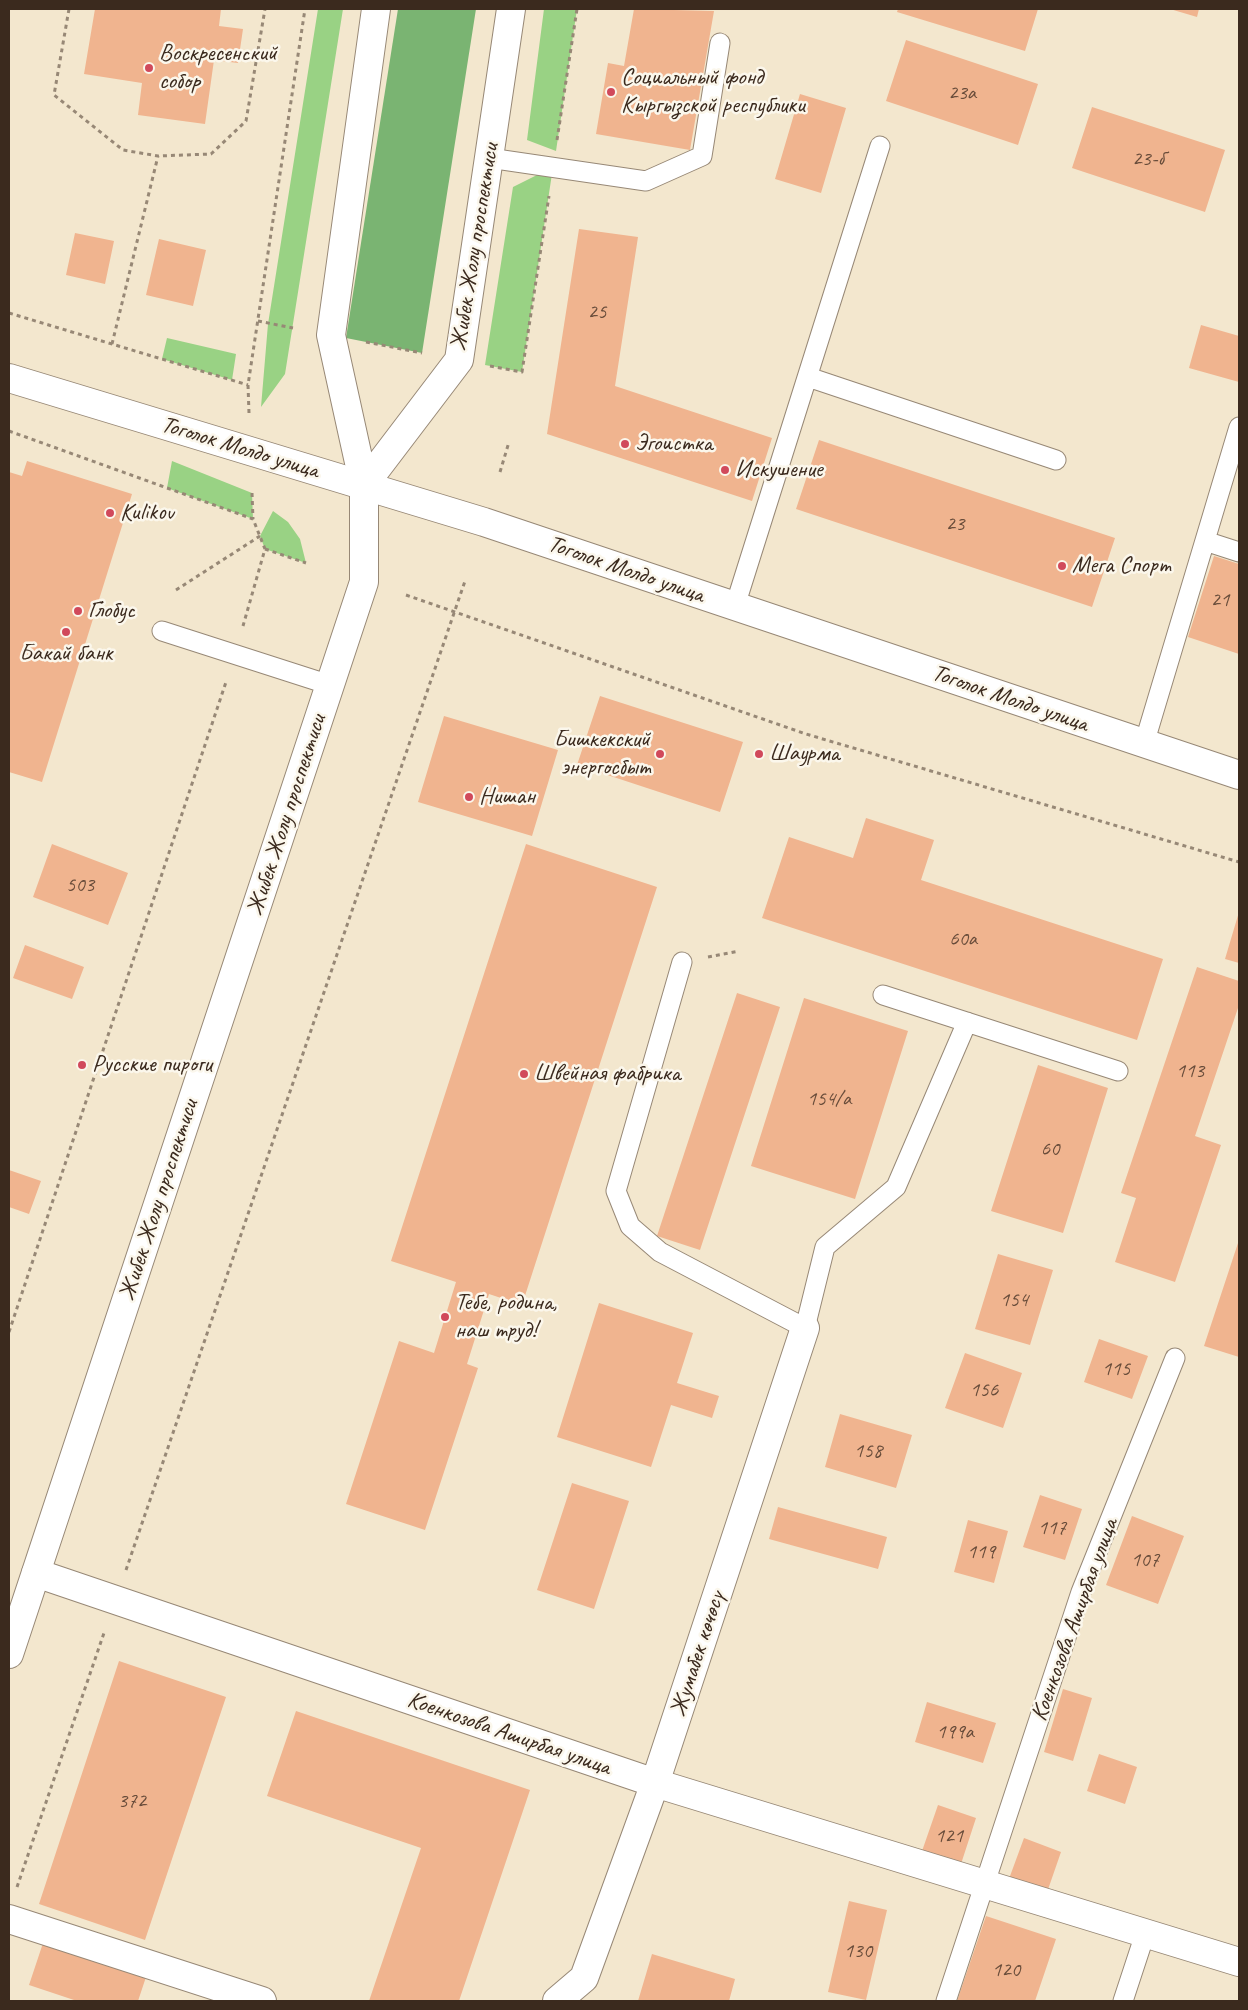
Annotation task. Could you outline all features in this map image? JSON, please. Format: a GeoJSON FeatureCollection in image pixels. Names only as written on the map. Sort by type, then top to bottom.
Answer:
{"type":"FeatureCollection","features":[{"type":"Feature","properties":{"kind":"main road","name":"Жибек Жолу проспектиси"},"geometry":{"type":"LineString","coordinates":[[9,1654],[364,582],[364,485],[330,335],[376,9]]}},
{"type":"Feature","properties":{"kind":"main road","name":"Жибек Жолу проспектиси"},"geometry":{"type":"LineString","coordinates":[[364,485],[459,360],[511,9]]}},
{"type":"Feature","properties":{"kind":"main road","name":"Тоголок Молдо улица"},"geometry":{"type":"LineString","coordinates":[[9,378],[484,522],[1239,775]]}},
{"type":"Feature","properties":{"kind":"main road","name":"Жумабек көчөсү"},"geometry":{"type":"LineString","coordinates":[[557,2001],[584,1978],[655,1783],[805,1328]]}},
{"type":"Feature","properties":{"kind":"main road","name":"Коенкозова Аширбая улица"},"geometry":{"type":"LineString","coordinates":[[36,1573],[655,1783],[1239,1962]]}},
{"type":"Feature","properties":{"kind":"main road"},"geometry":{"type":"LineString","coordinates":[[9,1919],[262,2001]]}},
{"type":"Feature","properties":{"kind":"lane"},"geometry":{"type":"LineString","coordinates":[[489,158],[646,180],[702,156],[720,43]]}},
{"type":"Feature","properties":{"kind":"lane"},"geometry":{"type":"LineString","coordinates":[[735,606],[880,146]]}},
{"type":"Feature","properties":{"kind":"lane"},"geometry":{"type":"LineString","coordinates":[[808,378],[1056,460]]}},
{"type":"Feature","properties":{"kind":"lane"},"geometry":{"type":"LineString","coordinates":[[1144,744],[1239,428]]}},
{"type":"Feature","properties":{"kind":"lane"},"geometry":{"type":"LineString","coordinates":[[1205,541],[1239,552]]}},
{"type":"Feature","properties":{"kind":"lane"},"geometry":{"type":"LineString","coordinates":[[162,631],[330,685]]}},
{"type":"Feature","properties":{"kind":"lane"},"geometry":{"type":"LineString","coordinates":[[682,962],[616,1191],[630,1226],[660,1252],[805,1328],[825,1247],[896,1187],[967,1022]]}},
{"type":"Feature","properties":{"kind":"lane"},"geometry":{"type":"LineString","coordinates":[[883,995],[1118,1071]]}},
{"type":"Feature","properties":{"kind":"lane","name":"Коенкозова Аширбая улица"},"geometry":{"type":"LineString","coordinates":[[946,2001],[1081,1592],[1174,1358]]}},
{"type":"Feature","properties":{"kind":"lane"},"geometry":{"type":"LineString","coordinates":[[1123,2001],[1145,1934]]}},
{"type":"Feature","properties":{"kind":"path"},"geometry":{"type":"LineString","coordinates":[[69,9],[54,95],[123,150],[158,156],[211,154],[246,121],[265,9]]}},
{"type":"Feature","properties":{"kind":"path"},"geometry":{"type":"LineString","coordinates":[[249,413],[248,385],[306,9]]}},
{"type":"Feature","properties":{"kind":"path"},"geometry":{"type":"LineString","coordinates":[[112,344],[158,156]]}},
{"type":"Feature","properties":{"kind":"path"},"geometry":{"type":"LineString","coordinates":[[9,313],[248,385]]}},
{"type":"Feature","properties":{"kind":"path"},"geometry":{"type":"LineString","coordinates":[[258,321],[293,328]]}},
{"type":"Feature","properties":{"kind":"path"},"geometry":{"type":"LineString","coordinates":[[365,342],[422,353]]}},
{"type":"Feature","properties":{"kind":"path"},"geometry":{"type":"LineString","coordinates":[[485,365],[522,372]]}},
{"type":"Feature","properties":{"kind":"path"},"geometry":{"type":"LineString","coordinates":[[9,431],[253,519]]}},
{"type":"Feature","properties":{"kind":"path"},"geometry":{"type":"LineString","coordinates":[[500,472],[509,442]]}},
{"type":"Feature","properties":{"kind":"path"},"geometry":{"type":"LineString","coordinates":[[9,1332],[235,654],[265,549],[253,519],[252,493]]}},
{"type":"Feature","properties":{"kind":"path"},"geometry":{"type":"LineString","coordinates":[[176,590],[260,536]]}},
{"type":"Feature","properties":{"kind":"path"},"geometry":{"type":"LineString","coordinates":[[265,549],[306,563]]}},
{"type":"Feature","properties":{"kind":"path"},"geometry":{"type":"LineString","coordinates":[[15,1892],[465,581]]}},
{"type":"Feature","properties":{"kind":"path"},"geometry":{"type":"LineString","coordinates":[[406,595],[806,734],[1239,862]]}},
{"type":"Feature","properties":{"kind":"green space"},"geometry":{"type":"Polygon","coordinates":[[[318,9],[343,9],[285,374],[261,407],[268,324],[318,9]]]}},
{"type":"Feature","properties":{"kind":"green space"},"geometry":{"type":"Polygon","coordinates":[[[398,9],[476,9],[422,353],[346,338],[398,9]]]}},
{"type":"Feature","properties":{"kind":"green space"},"geometry":{"type":"Polygon","coordinates":[[[544,9],[577,9],[556,151],[527,140],[544,9]]]}},
{"type":"Feature","properties":{"kind":"green space"},"geometry":{"type":"Polygon","coordinates":[[[553,167],[522,372],[485,365],[513,187],[553,167]]]}},
{"type":"Feature","properties":{"kind":"green space"},"geometry":{"type":"Polygon","coordinates":[[[167,338],[236,354],[232,380],[162,359],[167,338]]]}},
{"type":"Feature","properties":{"kind":"green space"},"geometry":{"type":"Polygon","coordinates":[[[172,461],[252,493],[253,519],[167,488],[172,461]]]}},
{"type":"Feature","properties":{"kind":"green space"},"geometry":{"type":"Polygon","coordinates":[[[273,511],[288,522],[300,539],[306,563],[265,549],[260,536],[273,511]]]}},
{"type":"Feature","properties":{"kind":"building","name":"Воскресенский собор"},"geometry":{"type":"Polygon","coordinates":[[[95,9],[221,9],[219,26],[243,29],[238,63],[214,60],[205,124],[138,115],[142,83],[84,74],[95,9]]]}},
{"type":"Feature","properties":{"kind":"building"},"geometry":{"type":"Polygon","coordinates":[[[634,9],[714,11],[690,150],[596,134],[608,63],[624,66],[634,9]]]}},
{"type":"Feature","properties":{"kind":"building"},"geometry":{"type":"Polygon","coordinates":[[[898,9],[1038,9],[1025,51],[897,12],[898,9]]]}},
{"type":"Feature","properties":{"kind":"building"},"geometry":{"type":"Polygon","coordinates":[[[1170,9],[1199,9],[1197,17],[1170,9]]]}},
{"type":"Feature","properties":{"kind":"building"},"geometry":{"type":"Polygon","coordinates":[[[906,40],[1038,84],[1018,145],[886,101],[906,40]]]}},
{"type":"Feature","properties":{"kind":"building"},"geometry":{"type":"Polygon","coordinates":[[[800,94],[846,108],[821,193],[775,179],[800,94]]]}},
{"type":"Feature","properties":{"kind":"building"},"geometry":{"type":"Polygon","coordinates":[[[1092,107],[1225,150],[1205,212],[1072,168],[1092,107]]]}},
{"type":"Feature","properties":{"kind":"building"},"geometry":{"type":"Polygon","coordinates":[[[579,229],[638,237],[615,386],[772,438],[752,501],[547,434],[579,229]]]}},
{"type":"Feature","properties":{"kind":"building"},"geometry":{"type":"Polygon","coordinates":[[[75,233],[114,241],[105,284],[66,275],[75,233]]]}},
{"type":"Feature","properties":{"kind":"building"},"geometry":{"type":"Polygon","coordinates":[[[159,239],[206,250],[193,306],[146,295],[159,239]]]}},
{"type":"Feature","properties":{"kind":"building"},"geometry":{"type":"Polygon","coordinates":[[[1201,325],[1239,336],[1239,382],[1189,368],[1201,325]]]}},
{"type":"Feature","properties":{"kind":"building"},"geometry":{"type":"Polygon","coordinates":[[[819,440],[1115,538],[1092,607],[796,509],[819,440]]]}},
{"type":"Feature","properties":{"kind":"building"},"geometry":{"type":"Polygon","coordinates":[[[27,461],[132,494],[42,782],[9,772],[9,472],[22,476],[27,461]]]}},
{"type":"Feature","properties":{"kind":"building"},"geometry":{"type":"Polygon","coordinates":[[[1214,556],[1239,564],[1239,654],[1188,637],[1214,556]]]}},
{"type":"Feature","properties":{"kind":"building","name":"Бишкекский энергосбыт"},"geometry":{"type":"Polygon","coordinates":[[[600,696],[743,742],[720,812],[577,765],[600,696]]]}},
{"type":"Feature","properties":{"kind":"building"},"geometry":{"type":"Polygon","coordinates":[[[444,716],[558,750],[532,836],[418,802],[444,716]]]}},
{"type":"Feature","properties":{"kind":"building"},"geometry":{"type":"Polygon","coordinates":[[[866,818],[934,840],[921,880],[1163,959],[1137,1040],[762,918],[789,837],[853,858],[866,818]]]}},
{"type":"Feature","properties":{"kind":"building"},"geometry":{"type":"Polygon","coordinates":[[[52,844],[128,873],[108,925],[33,897],[52,844]]]}},
{"type":"Feature","properties":{"kind":"building","name":"Швейная фабрика"},"geometry":{"type":"Polygon","coordinates":[[[526,844],[657,887],[522,1305],[489,1294],[467,1364],[478,1368],[425,1530],[346,1504],[399,1341],[434,1353],[456,1282],[391,1261],[526,844]]]}},
{"type":"Feature","properties":{"kind":"building"},"geometry":{"type":"Polygon","coordinates":[[[1239,912],[1239,963],[1225,959],[1239,912]]]}},
{"type":"Feature","properties":{"kind":"building"},"geometry":{"type":"Polygon","coordinates":[[[25,945],[84,967],[72,999],[13,978],[25,945]]]}},
{"type":"Feature","properties":{"kind":"building"},"geometry":{"type":"Polygon","coordinates":[[[1197,967],[1239,981],[1239,1005],[1195,1136],[1221,1145],[1175,1282],[1115,1262],[1136,1198],[1121,1193],[1197,967]]]}},
{"type":"Feature","properties":{"kind":"building"},"geometry":{"type":"Polygon","coordinates":[[[737,993],[780,1007],[700,1250],[657,1236],[737,993]]]}},
{"type":"Feature","properties":{"kind":"building"},"geometry":{"type":"Polygon","coordinates":[[[804,998],[908,1031],[855,1199],[751,1166],[804,998]]]}},
{"type":"Feature","properties":{"kind":"building"},"geometry":{"type":"Polygon","coordinates":[[[1038,1065],[1108,1088],[1063,1233],[991,1211],[1038,1065]]]}},
{"type":"Feature","properties":{"kind":"building"},"geometry":{"type":"Polygon","coordinates":[[[9,1170],[41,1181],[29,1214],[9,1207],[9,1170]]]}},
{"type":"Feature","properties":{"kind":"building"},"geometry":{"type":"Polygon","coordinates":[[[1239,1240],[1239,1357],[1204,1346],[1239,1240]]]}},
{"type":"Feature","properties":{"kind":"building"},"geometry":{"type":"Polygon","coordinates":[[[998,1254],[1053,1270],[1030,1345],[975,1329],[998,1254]]]}},
{"type":"Feature","properties":{"kind":"building"},"geometry":{"type":"Polygon","coordinates":[[[599,1303],[693,1333],[677,1383],[719,1396],[712,1418],[671,1405],[651,1467],[557,1437],[599,1303]]]}},
{"type":"Feature","properties":{"kind":"building"},"geometry":{"type":"Polygon","coordinates":[[[1099,1339],[1148,1356],[1132,1399],[1084,1382],[1099,1339]]]}},
{"type":"Feature","properties":{"kind":"building"},"geometry":{"type":"Polygon","coordinates":[[[965,1353],[1022,1373],[1003,1428],[945,1408],[965,1353]]]}},
{"type":"Feature","properties":{"kind":"building"},"geometry":{"type":"Polygon","coordinates":[[[840,1414],[912,1435],[896,1488],[825,1467],[840,1414]]]}},
{"type":"Feature","properties":{"kind":"building"},"geometry":{"type":"Polygon","coordinates":[[[572,1483],[629,1501],[594,1609],[537,1590],[572,1483]]]}},
{"type":"Feature","properties":{"kind":"building"},"geometry":{"type":"Polygon","coordinates":[[[1040,1495],[1082,1509],[1065,1560],[1023,1547],[1040,1495]]]}},
{"type":"Feature","properties":{"kind":"building"},"geometry":{"type":"Polygon","coordinates":[[[778,1507],[887,1537],[878,1569],[769,1539],[778,1507]]]}},
{"type":"Feature","properties":{"kind":"building"},"geometry":{"type":"Polygon","coordinates":[[[1132,1516],[1184,1536],[1158,1604],[1106,1585],[1132,1516]]]}},
{"type":"Feature","properties":{"kind":"building"},"geometry":{"type":"Polygon","coordinates":[[[968,1520],[1008,1531],[994,1583],[954,1572],[968,1520]]]}},
{"type":"Feature","properties":{"kind":"building"},"geometry":{"type":"Polygon","coordinates":[[[119,1661],[226,1697],[145,1940],[39,1904],[119,1661]]]}},
{"type":"Feature","properties":{"kind":"building"},"geometry":{"type":"Polygon","coordinates":[[[1063,1689],[1092,1698],[1073,1761],[1044,1752],[1063,1689]]]}},
{"type":"Feature","properties":{"kind":"building"},"geometry":{"type":"Polygon","coordinates":[[[927,1702],[996,1723],[983,1763],[915,1742],[927,1702]]]}},
{"type":"Feature","properties":{"kind":"building"},"geometry":{"type":"Polygon","coordinates":[[[296,1711],[530,1790],[459,2001],[369,2001],[421,1848],[267,1796],[296,1711]]]}},
{"type":"Feature","properties":{"kind":"building"},"geometry":{"type":"Polygon","coordinates":[[[1099,1754],[1137,1767],[1125,1804],[1087,1791],[1099,1754]]]}},
{"type":"Feature","properties":{"kind":"building"},"geometry":{"type":"Polygon","coordinates":[[[938,1805],[976,1818],[960,1867],[921,1854],[938,1805]]]}},
{"type":"Feature","properties":{"kind":"building"},"geometry":{"type":"Polygon","coordinates":[[[1024,1838],[1061,1852],[1044,1901],[1006,1887],[1024,1838]]]}},
{"type":"Feature","properties":{"kind":"building"},"geometry":{"type":"Polygon","coordinates":[[[849,1901],[887,1910],[866,2000],[828,1992],[849,1901]]]}},
{"type":"Feature","properties":{"kind":"building"},"geometry":{"type":"Polygon","coordinates":[[[986,1916],[1056,1939],[1035,2001],[957,2001],[986,1916]]]}},
{"type":"Feature","properties":{"kind":"building"},"geometry":{"type":"Polygon","coordinates":[[[43,1943],[146,1977],[138,2001],[77,2001],[29,1985],[43,1943]]]}},
{"type":"Feature","properties":{"kind":"building"},"geometry":{"type":"Polygon","coordinates":[[[652,1954],[735,1979],[729,2001],[638,2001],[652,1954]]]}},
{"type":"Feature","properties":{"kind":"place","name":"Воскресенский собор"},"geometry":{"type":"Point","coordinates":[149,68]}},
{"type":"Feature","properties":{"kind":"place","name":"Социальный фонд Кыргызской республики"},"geometry":{"type":"Point","coordinates":[611,92]}},
{"type":"Feature","properties":{"kind":"place","name":"Эгоистка"},"geometry":{"type":"Point","coordinates":[625,444]}},
{"type":"Feature","properties":{"kind":"place","name":"Искушение"},"geometry":{"type":"Point","coordinates":[725,470]}},
{"type":"Feature","properties":{"kind":"place","name":"Kulikov"},"geometry":{"type":"Point","coordinates":[110,513]}},
{"type":"Feature","properties":{"kind":"place","name":"Мега Спорт"},"geometry":{"type":"Point","coordinates":[1062,566]}},
{"type":"Feature","properties":{"kind":"place","name":"Глобус"},"geometry":{"type":"Point","coordinates":[78,611]}},
{"type":"Feature","properties":{"kind":"place","name":"Бакай банк"},"geometry":{"type":"Point","coordinates":[66,632]}},
{"type":"Feature","properties":{"kind":"place","name":"Бишкекский энергосбыт"},"geometry":{"type":"Point","coordinates":[660,754]}},
{"type":"Feature","properties":{"kind":"place","name":"Шаурма"},"geometry":{"type":"Point","coordinates":[759,754]}},
{"type":"Feature","properties":{"kind":"place","name":"Нишан"},"geometry":{"type":"Point","coordinates":[469,797]}},
{"type":"Feature","properties":{"kind":"place","name":"Русские пироги"},"geometry":{"type":"Point","coordinates":[82,1065]}},
{"type":"Feature","properties":{"kind":"place","name":"Швейная фабрика"},"geometry":{"type":"Point","coordinates":[524,1074]}},
{"type":"Feature","properties":{"kind":"place","name":"Тебе, родина, наш труд!"},"geometry":{"type":"Point","coordinates":[445,1317]}}]}
